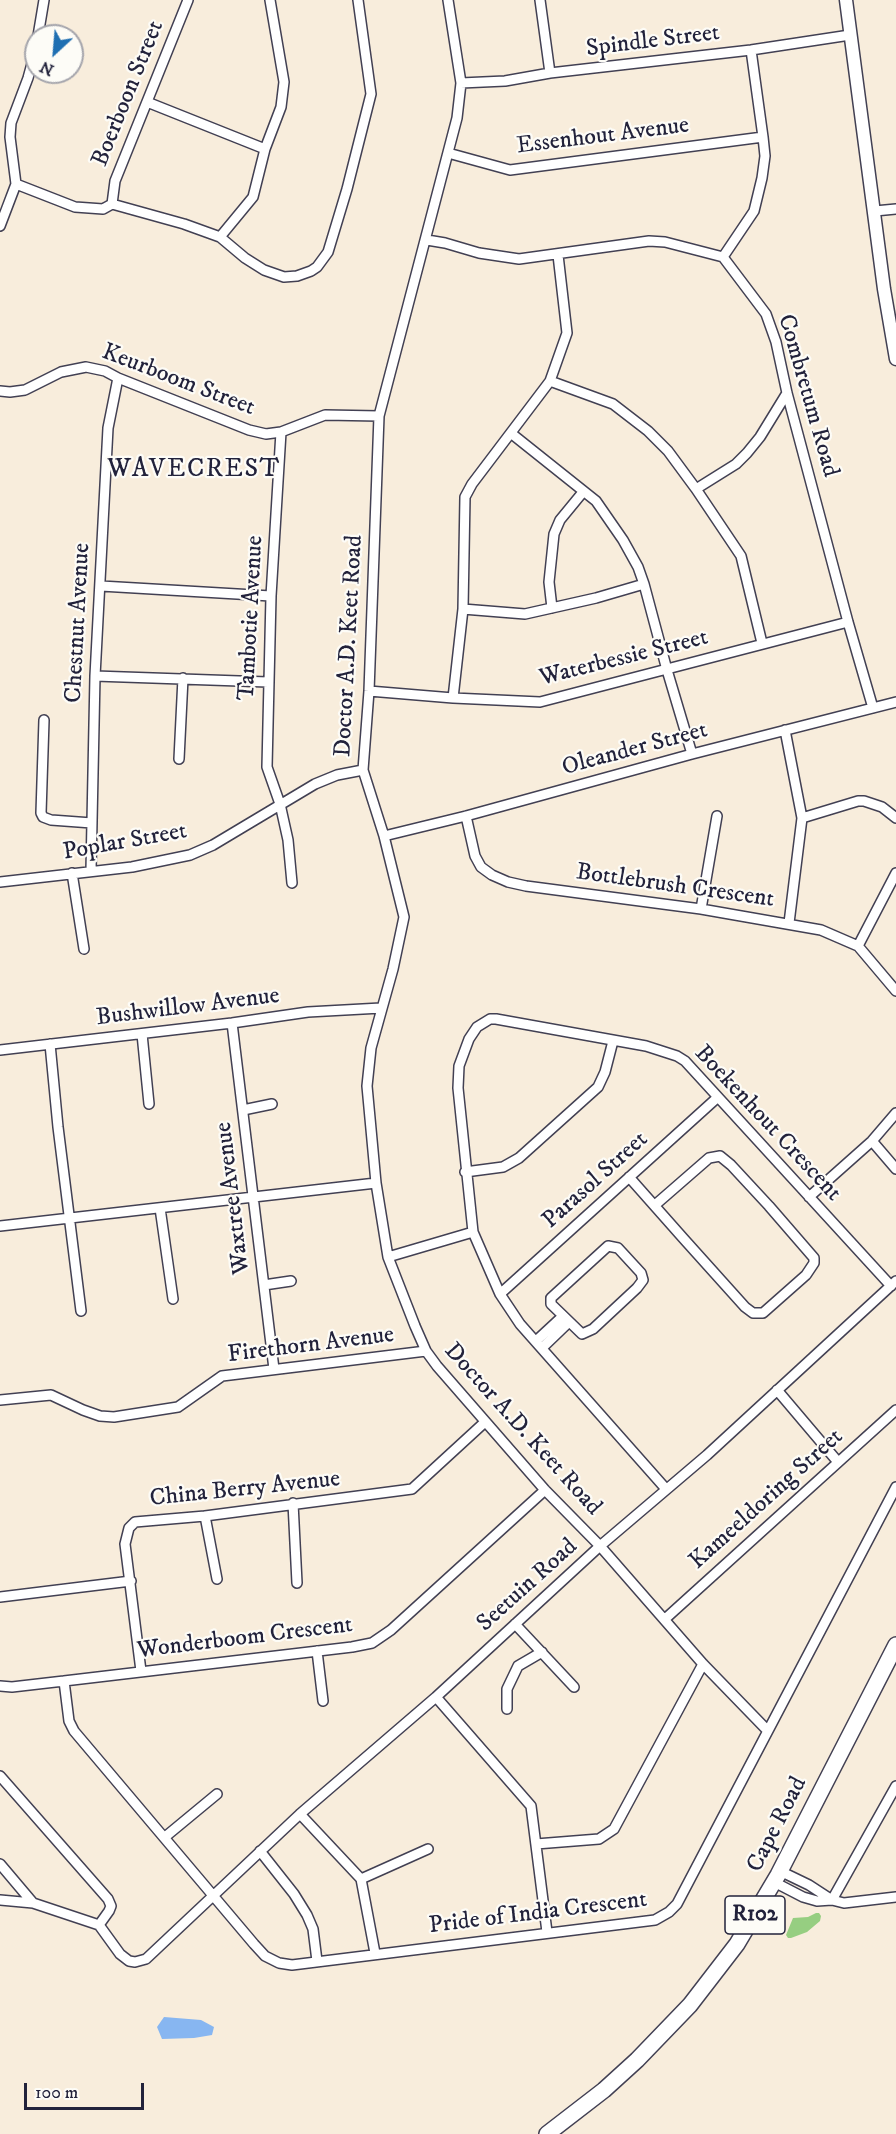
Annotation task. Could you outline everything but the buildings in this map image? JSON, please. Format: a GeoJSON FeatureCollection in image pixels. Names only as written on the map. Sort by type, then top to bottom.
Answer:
{"type":"FeatureCollection","features":[{"type":"Feature","properties":{"kind":"main road","name":"Cape Road"},"geometry":{"type":"LineString","coordinates":[[547,2134],[604,2090],[637,2060],[690,2005],[737,1944],[777,1876],[896,1645]]}},
{"type":"Feature","properties":{"kind":"street"},"geometry":{"type":"LineString","coordinates":[[40,24],[44,0]]}},
{"type":"Feature","properties":{"kind":"street","name":"Boerboon Street"},"geometry":{"type":"LineString","coordinates":[[112,204],[115,181],[188,0]]}},
{"type":"Feature","properties":{"kind":"street"},"geometry":{"type":"LineString","coordinates":[[220,237],[253,197],[265,149],[281,107],[284,82],[270,0]]}},
{"type":"Feature","properties":{"kind":"street"},"geometry":{"type":"LineString","coordinates":[[16,184],[75,207],[103,209],[112,204],[184,224],[220,237],[245,258],[264,270],[284,277],[297,276],[311,271],[317,267],[328,252],[371,94],[358,0]]}},
{"type":"Feature","properties":{"kind":"street","name":"Doctor A.D. Keet Road"},"geometry":{"type":"LineString","coordinates":[[448,0],[461,83],[457,118],[427,240],[379,416],[369,691],[363,770],[384,836],[404,917],[393,969],[371,1048],[367,1086],[376,1183],[388,1257],[426,1351],[545,1490],[600,1546],[703,1664],[767,1730]]}},
{"type":"Feature","properties":{"kind":"street"},"geometry":{"type":"LineString","coordinates":[[540,0],[550,74]]}},
{"type":"Feature","properties":{"kind":"street"},"geometry":{"type":"LineString","coordinates":[[846,0],[884,289],[896,358]]}},
{"type":"Feature","properties":{"kind":"street","name":"Spindle Street"},"geometry":{"type":"LineString","coordinates":[[461,83],[505,81],[850,35]]}},
{"type":"Feature","properties":{"kind":"street"},"geometry":{"type":"LineString","coordinates":[[427,240],[479,253],[519,259],[649,241],[665,242],[723,257],[746,225],[759,195],[765,156],[751,50]]}},
{"type":"Feature","properties":{"kind":"street"},"geometry":{"type":"LineString","coordinates":[[0,226],[16,184],[10,137],[11,123],[26,84]]}},
{"type":"Feature","properties":{"kind":"street"},"geometry":{"type":"LineString","coordinates":[[147,102],[265,149]]}},
{"type":"Feature","properties":{"kind":"street","name":"Essenhout Avenue"},"geometry":{"type":"LineString","coordinates":[[448,153],[510,170],[763,137]]}},
{"type":"Feature","properties":{"kind":"street"},"geometry":{"type":"LineString","coordinates":[[875,212],[896,209]]}},
{"type":"Feature","properties":{"kind":"street"},"geometry":{"type":"LineString","coordinates":[[453,698],[463,609],[465,497],[472,484],[550,381],[567,333],[558,255]]}},
{"type":"Feature","properties":{"kind":"street","name":"Combretum Road"},"geometry":{"type":"LineString","coordinates":[[723,257],[766,314],[776,342],[787,393],[873,708]]}},
{"type":"Feature","properties":{"kind":"street","name":"Keurboom Street"},"geometry":{"type":"LineString","coordinates":[[0,391],[25,390],[78,367],[105,370],[118,378],[249,430],[266,434],[281,432],[325,415],[379,416]]}},
{"type":"Feature","properties":{"kind":"street","name":"Chestnut Avenue"},"geometry":{"type":"LineString","coordinates":[[91,870],[95,676],[108,428],[118,378]]}},
{"type":"Feature","properties":{"kind":"street"},"geometry":{"type":"LineString","coordinates":[[550,381],[613,404],[632,417],[668,451],[741,556],[762,643]]}},
{"type":"Feature","properties":{"kind":"street"},"geometry":{"type":"LineString","coordinates":[[696,489],[736,464],[747,453],[760,437],[787,393]]}},
{"type":"Feature","properties":{"kind":"street","name":"Tambotie Avenue"},"geometry":{"type":"LineString","coordinates":[[280,804],[267,767],[271,596],[281,432]]}},
{"type":"Feature","properties":{"kind":"street"},"geometry":{"type":"LineString","coordinates":[[512,434],[596,501],[623,540],[638,567],[644,584],[692,754]]}},
{"type":"Feature","properties":{"kind":"street"},"geometry":{"type":"LineString","coordinates":[[552,608],[549,582],[554,534],[560,520],[583,492]]}},
{"type":"Feature","properties":{"kind":"street"},"geometry":{"type":"LineString","coordinates":[[463,609],[525,614],[644,584]]}},
{"type":"Feature","properties":{"kind":"street"},"geometry":{"type":"LineString","coordinates":[[101,586],[271,596]]}},
{"type":"Feature","properties":{"kind":"street","name":"Waterbessie Street"},"geometry":{"type":"LineString","coordinates":[[369,691],[540,702],[848,622]]}},
{"type":"Feature","properties":{"kind":"street"},"geometry":{"type":"LineString","coordinates":[[95,676],[268,682]]}},
{"type":"Feature","properties":{"kind":"street"},"geometry":{"type":"LineString","coordinates":[[179,759],[183,678]]}},
{"type":"Feature","properties":{"kind":"street","name":"Oleander Street"},"geometry":{"type":"LineString","coordinates":[[384,836],[896,702]]}},
{"type":"Feature","properties":{"kind":"street"},"geometry":{"type":"LineString","coordinates":[[44,720],[41,813],[43,817],[51,820],[92,824]]}},
{"type":"Feature","properties":{"kind":"street"},"geometry":{"type":"LineString","coordinates":[[785,730],[802,818],[789,923]]}},
{"type":"Feature","properties":{"kind":"street","name":"Poplar Street"},"geometry":{"type":"LineString","coordinates":[[0,882],[132,867],[190,855],[213,845],[315,784],[337,775],[363,770]]}},
{"type":"Feature","properties":{"kind":"street"},"geometry":{"type":"LineString","coordinates":[[802,818],[858,801],[882,807],[896,818]]}},
{"type":"Feature","properties":{"kind":"street"},"geometry":{"type":"LineString","coordinates":[[280,804],[288,840],[292,883]]}},
{"type":"Feature","properties":{"kind":"street","name":"Bottlebrush Crescent"},"geometry":{"type":"LineString","coordinates":[[466,816],[475,856],[481,867],[508,882],[701,909],[821,930],[858,946],[896,991]]}},
{"type":"Feature","properties":{"kind":"street"},"geometry":{"type":"LineString","coordinates":[[701,909],[717,816]]}},
{"type":"Feature","properties":{"kind":"street"},"geometry":{"type":"LineString","coordinates":[[72,873],[84,949]]}},
{"type":"Feature","properties":{"kind":"street"},"geometry":{"type":"LineString","coordinates":[[858,946],[896,873]]}},
{"type":"Feature","properties":{"kind":"street","name":"Bushwillow Avenue"},"geometry":{"type":"LineString","coordinates":[[0,1050],[308,1012],[381,1008]]}},
{"type":"Feature","properties":{"kind":"street","name":"Boekenhout Crescent"},"geometry":{"type":"LineString","coordinates":[[666,1489],[520,1324],[500,1294],[473,1232],[458,1088],[459,1066],[469,1039],[477,1027],[490,1019],[496,1019],[646,1046],[678,1056],[893,1284]]}},
{"type":"Feature","properties":{"kind":"street","name":"Waxtree Avenue"},"geometry":{"type":"LineString","coordinates":[[232,1023],[274,1369]]}},
{"type":"Feature","properties":{"kind":"street"},"geometry":{"type":"LineString","coordinates":[[142,1034],[149,1104]]}},
{"type":"Feature","properties":{"kind":"street"},"geometry":{"type":"LineString","coordinates":[[465,1172],[508,1165],[595,1090],[605,1071],[613,1041]]}},
{"type":"Feature","properties":{"kind":"street"},"geometry":{"type":"LineString","coordinates":[[50,1044],[81,1311]]}},
{"type":"Feature","properties":{"kind":"street","name":"Parasol Street"},"geometry":{"type":"LineString","coordinates":[[500,1294],[718,1097]]}},
{"type":"Feature","properties":{"kind":"street"},"geometry":{"type":"LineString","coordinates":[[243,1110],[272,1104]]}},
{"type":"Feature","properties":{"kind":"street"},"geometry":{"type":"LineString","coordinates":[[809,1197],[873,1141],[896,1113]]}},
{"type":"Feature","properties":{"kind":"street"},"geometry":{"type":"LineString","coordinates":[[873,1141],[896,1169]]}},
{"type":"Feature","properties":{"kind":"street"},"geometry":{"type":"LineString","coordinates":[[629,1177],[753,1313],[763,1313],[806,1275],[814,1263],[814,1258],[769,1206],[720,1156],[710,1158],[655,1205]]}},
{"type":"Feature","properties":{"kind":"street"},"geometry":{"type":"LineString","coordinates":[[0,1226],[376,1183]]}},
{"type":"Feature","properties":{"kind":"street"},"geometry":{"type":"LineString","coordinates":[[160,1208],[172,1299]]}},
{"type":"Feature","properties":{"kind":"street"},"geometry":{"type":"LineString","coordinates":[[388,1257],[473,1232]]}},
{"type":"Feature","properties":{"kind":"street"},"geometry":{"type":"LineString","coordinates":[[613,1246],[618,1248],[641,1273],[642,1284],[586,1334],[580,1334],[566,1319],[551,1304],[552,1296],[604,1248],[613,1246]]}},
{"type":"Feature","properties":{"kind":"street"},"geometry":{"type":"LineString","coordinates":[[264,1285],[291,1281]]}},
{"type":"Feature","properties":{"kind":"street","name":"Seetuin Road"},"geometry":{"type":"LineString","coordinates":[[99,1925],[120,1954],[135,1962],[146,1959],[300,1814],[436,1697],[600,1546],[893,1284]]}},
{"type":"Feature","properties":{"kind":"street"},"geometry":{"type":"LineString","coordinates":[[539,1344],[566,1319]]}},
{"type":"Feature","properties":{"kind":"street","name":"Firethorn Avenue"},"geometry":{"type":"LineString","coordinates":[[0,1400],[51,1395],[100,1416],[114,1417],[178,1407],[222,1376],[426,1351]]}},
{"type":"Feature","properties":{"kind":"street"},"geometry":{"type":"LineString","coordinates":[[777,1390],[838,1462]]}},
{"type":"Feature","properties":{"kind":"street"},"geometry":{"type":"LineString","coordinates":[[892,1414],[896,1427]]}},
{"type":"Feature","properties":{"kind":"street","name":"Kameeldoring Street"},"geometry":{"type":"LineString","coordinates":[[665,1619],[892,1414]]}},
{"type":"Feature","properties":{"kind":"street","name":"China Berry Avenue"},"geometry":{"type":"LineString","coordinates":[[141,1671],[125,1544],[131,1525],[141,1521],[412,1489],[485,1422]]}},
{"type":"Feature","properties":{"kind":"street","name":"Pride of India Crescent"},"geometry":{"type":"LineString","coordinates":[[64,1681],[69,1721],[74,1731],[265,1956],[279,1963],[292,1965],[547,1932],[641,1923],[662,1917],[673,1909],[896,1486]]}},
{"type":"Feature","properties":{"kind":"street","name":"Wonderboom Crescent"},"geometry":{"type":"LineString","coordinates":[[0,1686],[12,1687],[361,1646],[382,1637],[545,1490]]}},
{"type":"Feature","properties":{"kind":"street"},"geometry":{"type":"LineString","coordinates":[[293,1503],[297,1583]]}},
{"type":"Feature","properties":{"kind":"street"},"geometry":{"type":"LineString","coordinates":[[205,1515],[216,1579]]}},
{"type":"Feature","properties":{"kind":"street"},"geometry":{"type":"LineString","coordinates":[[0,1597],[131,1581]]}},
{"type":"Feature","properties":{"kind":"street"},"geometry":{"type":"LineString","coordinates":[[515,1624],[574,1687]]}},
{"type":"Feature","properties":{"kind":"street"},"geometry":{"type":"LineString","coordinates":[[317,1651],[322,1701]]}},
{"type":"Feature","properties":{"kind":"street"},"geometry":{"type":"LineString","coordinates":[[507,1709],[502,1699],[518,1666],[542,1652]]}},
{"type":"Feature","properties":{"kind":"street"},"geometry":{"type":"LineString","coordinates":[[536,1844],[599,1839],[614,1829],[703,1664]]}},
{"type":"Feature","properties":{"kind":"street"},"geometry":{"type":"LineString","coordinates":[[436,1697],[528,1801],[533,1814],[547,1932]]}},
{"type":"Feature","properties":{"kind":"street"},"geometry":{"type":"LineString","coordinates":[[0,1776],[108,1899],[111,1906],[99,1925],[33,1903],[0,1900]]}},
{"type":"Feature","properties":{"kind":"street"},"geometry":{"type":"LineString","coordinates":[[832,1900],[891,1804],[896,1786]]}},
{"type":"Feature","properties":{"kind":"street"},"geometry":{"type":"LineString","coordinates":[[165,1837],[217,1794]]}},
{"type":"Feature","properties":{"kind":"street"},"geometry":{"type":"LineString","coordinates":[[300,1814],[361,1879],[375,1953]]}},
{"type":"Feature","properties":{"kind":"street"},"geometry":{"type":"LineString","coordinates":[[361,1879],[428,1849]]}},
{"type":"Feature","properties":{"kind":"street"},"geometry":{"type":"LineString","coordinates":[[260,1851],[294,1894],[307,1915],[313,1929],[317,1961]]}},
{"type":"Feature","properties":{"kind":"street"},"geometry":{"type":"LineString","coordinates":[[0,1864],[33,1903]]}},
{"type":"Feature","properties":{"kind":"street"},"geometry":{"type":"LineString","coordinates":[[777,1876],[809,1886],[832,1900],[844,1903],[896,1897]]}},
{"type":"Feature","properties":{"kind":"green space"},"geometry":{"type":"Polygon","coordinates":[[[816,1913],[821,1916],[820,1921],[807,1932],[788,1938],[786,1935],[793,1918],[808,1917],[816,1913]]]}},
{"type":"Feature","properties":{"kind":"water"},"geometry":{"type":"Polygon","coordinates":[[[164,2017],[201,2020],[214,2027],[212,2035],[162,2039],[157,2027],[164,2017]]]}},
{"type":"Feature","properties":{"kind":"district","name":"WAVECREST"},"geometry":{"type":"Point","coordinates":[194,471]}}]}
